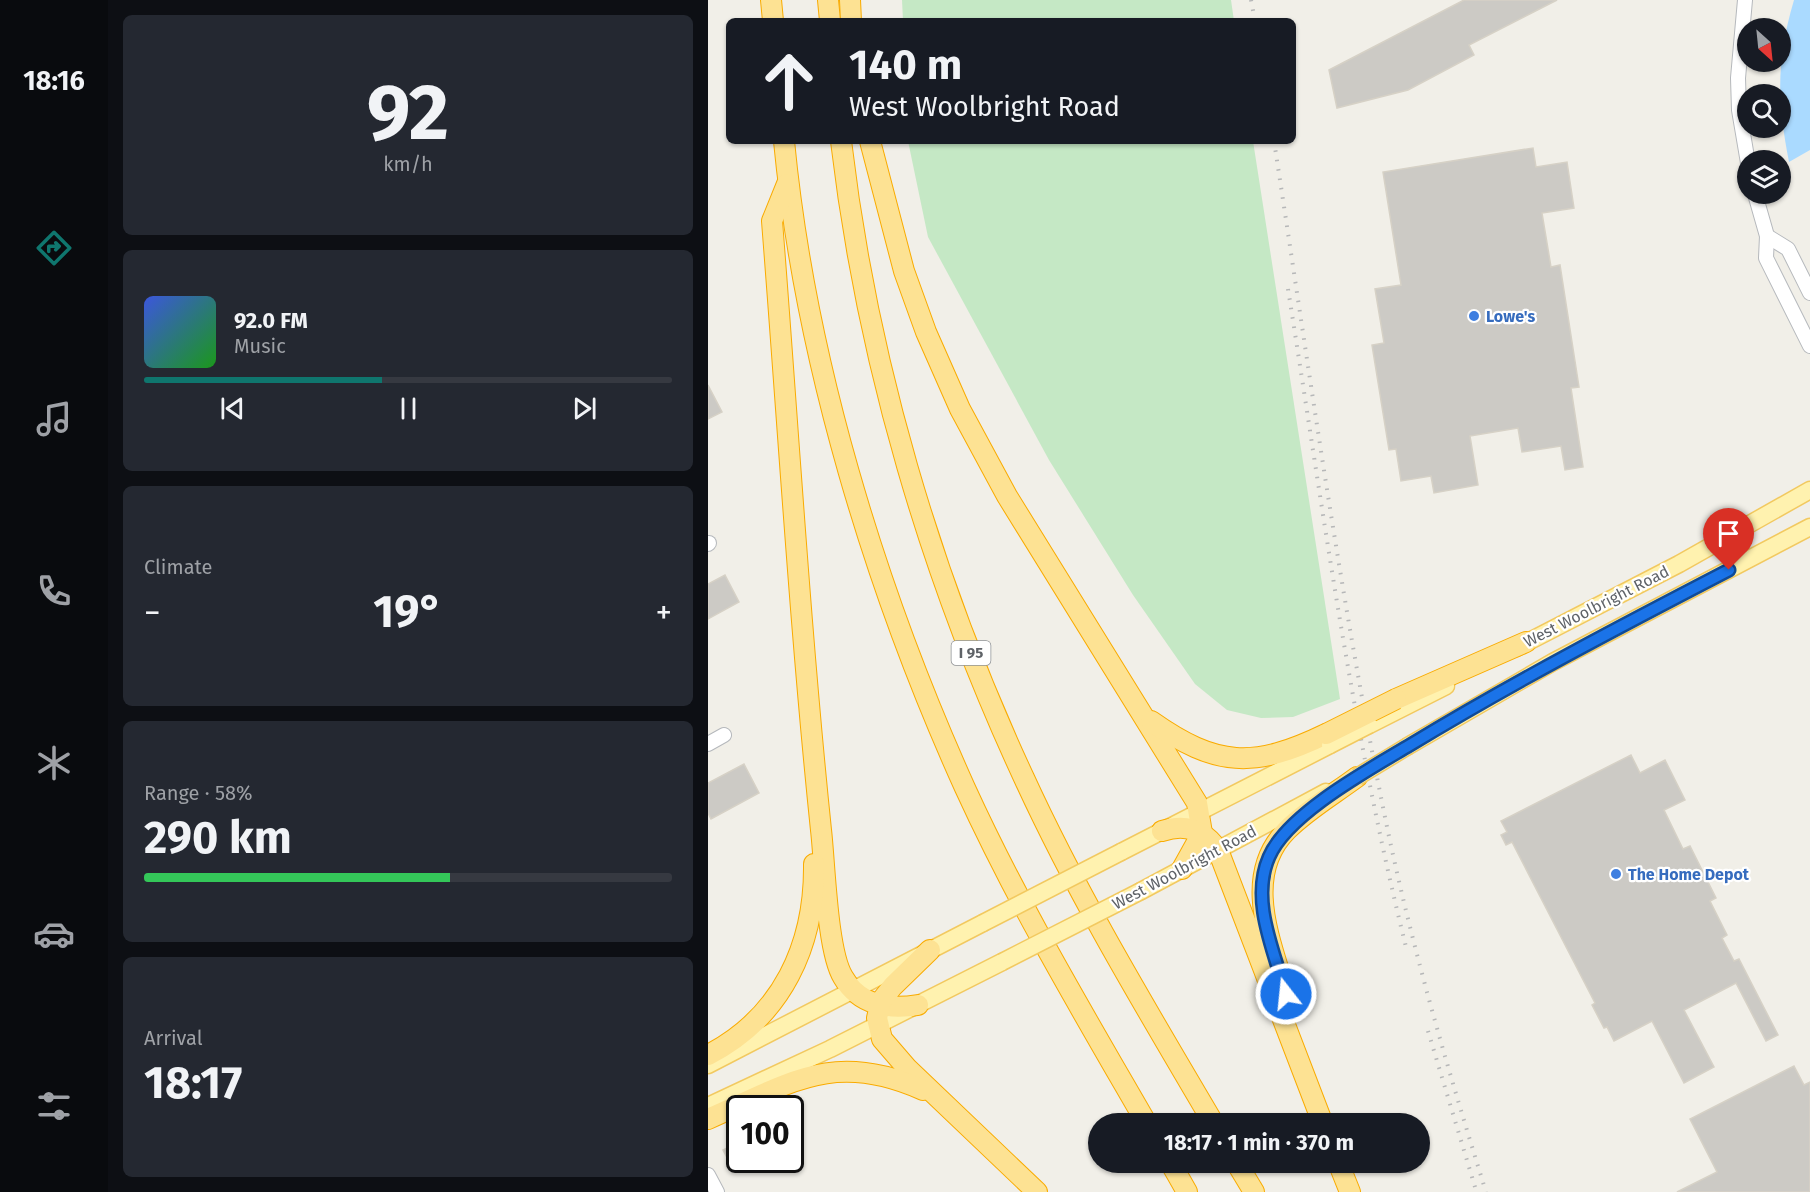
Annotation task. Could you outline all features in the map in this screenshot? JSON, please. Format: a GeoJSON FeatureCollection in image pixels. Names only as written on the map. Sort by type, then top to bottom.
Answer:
{"type":"FeatureCollection","features":[{"type":"Feature","properties":{"kind":"highway"},"geometry":{"type":"LineString","coordinates":[[771,0],[773,18]]}},
{"type":"Feature","properties":{"kind":"highway"},"geometry":{"type":"LineString","coordinates":[[828,0],[830,18]]}},
{"type":"Feature","properties":{"kind":"highway"},"geometry":{"type":"LineString","coordinates":[[850,0],[851,18]]}},
{"type":"Feature","properties":{"kind":"highway"},"geometry":{"type":"LineString","coordinates":[[784,144],[788,181],[811,317],[832,403],[868,534],[913,662],[965,788],[1005,870],[1059,972],[1141,1113]]}},
{"type":"Feature","properties":{"kind":"highway","name":"I 95"},"geometry":{"type":"LineString","coordinates":[[841,144],[860,263],[892,407],[929,536],[971,654],[1014,758],[1063,860],[1208,1113]]}},
{"type":"Feature","properties":{"kind":"highway"},"geometry":{"type":"LineString","coordinates":[[871,144],[904,271],[926,332],[960,409],[1007,496],[1193,795],[1200,812],[1202,833],[1182,869]]}},
{"type":"Feature","properties":{"kind":"highway"},"geometry":{"type":"LineString","coordinates":[[788,181],[772,221],[819,808],[836,959],[842,975],[853,990],[880,1006],[897,1008],[918,1005]]}},
{"type":"Feature","properties":{"kind":"highway"},"geometry":{"type":"LineString","coordinates":[[1143,716],[1193,747],[1230,758],[1256,758],[1281,754],[1328,740],[1526,642]]}},
{"type":"Feature","properties":{"kind":"highway"},"geometry":{"type":"LineString","coordinates":[[1306,1078],[1265,921],[1262,878],[1269,856],[1282,835],[1336,790],[1357,777]]}},
{"type":"Feature","properties":{"kind":"highway"},"geometry":{"type":"LineString","coordinates":[[708,1055],[727,1045],[751,1025],[794,968],[810,921],[819,808]]}},
{"type":"Feature","properties":{"kind":"highway"},"geometry":{"type":"LineString","coordinates":[[1162,831],[1181,827],[1202,833],[1218,850],[1319,1113]]}},
{"type":"Feature","properties":{"kind":"highway"},"geometry":{"type":"LineString","coordinates":[[930,950],[893,986],[880,1006],[877,1026],[882,1039],[891,1052],[935,1096],[1037,1192]]}},
{"type":"Feature","properties":{"kind":"highway"},"geometry":{"type":"LineString","coordinates":[[708,1119],[800,1079],[829,1071],[852,1070],[878,1074],[935,1096]]}},
{"type":"Feature","properties":{"kind":"highway"},"geometry":{"type":"LineString","coordinates":[[1176,1173],[1187,1192]]}},
{"type":"Feature","properties":{"kind":"highway"},"geometry":{"type":"LineString","coordinates":[[1243,1173],[1254,1192]]}},
{"type":"Feature","properties":{"kind":"highway"},"geometry":{"type":"LineString","coordinates":[[1342,1173],[1350,1192]]}},
{"type":"Feature","properties":{"kind":"main road","name":"West Woolbright Road"},"geometry":{"type":"LineString","coordinates":[[1526,642],[1689,559],[1810,490]]}},
{"type":"Feature","properties":{"kind":"main road","name":"West Woolbright Road"},"geometry":{"type":"LineString","coordinates":[[1357,777],[1553,662],[1810,527]]}},
{"type":"Feature","properties":{"kind":"main road"},"geometry":{"type":"LineString","coordinates":[[708,1065],[1200,812],[1328,740]]}},
{"type":"Feature","properties":{"kind":"main road","name":"West Woolbright Road"},"geometry":{"type":"LineString","coordinates":[[708,1106],[877,1026],[1336,790]]}},
{"type":"Feature","properties":{"kind":"street"},"geometry":{"type":"LineString","coordinates":[[1745,0],[1738,78],[1739,110],[1746,150]]}},
{"type":"Feature","properties":{"kind":"street"},"geometry":{"type":"LineString","coordinates":[[1758,204],[1767,236],[1766,258],[1810,346]]}},
{"type":"Feature","properties":{"kind":"street"},"geometry":{"type":"LineString","coordinates":[[1767,236],[1788,249],[1810,293]]}},
{"type":"Feature","properties":{"kind":"street"},"geometry":{"type":"LineString","coordinates":[[708,744],[724,735]]}},
{"type":"Feature","properties":{"kind":"street"},"geometry":{"type":"LineString","coordinates":[[708,1175],[717,1192]]}},
{"type":"Feature","properties":{"kind":"green space"},"geometry":{"type":"Polygon","coordinates":[[[902,0],[1231,0],[1234,18],[903,18],[902,0]]]}},
{"type":"Feature","properties":{"kind":"green space"},"geometry":{"type":"Polygon","coordinates":[[[909,144],[1253,144],[1340,699],[1293,717],[1261,718],[1227,710],[1195,684],[1133,595],[1049,460],[928,237],[909,144]]]}},
{"type":"Feature","properties":{"kind":"water"},"geometry":{"type":"Polygon","coordinates":[[[1794,0],[1810,0],[1810,150],[1791,161],[1791,150],[1787,150],[1785,138],[1791,138],[1791,84],[1780,84],[1780,81],[1780,72],[1791,72],[1791,18],[1789,18],[1794,0]]]}},
{"type":"Feature","properties":{"kind":"building"},"geometry":{"type":"Polygon","coordinates":[[[1464,0],[1557,0],[1469,45],[1474,55],[1408,90],[1337,108],[1329,70],[1464,0]]]}},
{"type":"Feature","properties":{"kind":"building","name":"Lowe's"},"geometry":{"type":"Polygon","coordinates":[[[1533,148],[1536,167],[1567,162],[1574,208],[1542,213],[1551,267],[1560,265],[1579,387],[1571,388],[1583,467],[1565,470],[1561,446],[1522,452],[1518,428],[1470,436],[1478,485],[1434,493],[1431,476],[1401,481],[1396,449],[1389,450],[1372,345],[1384,343],[1375,289],[1401,285],[1383,172],[1533,148]]]}},
{"type":"Feature","properties":{"kind":"building"},"geometry":{"type":"Polygon","coordinates":[[[708,385],[722,412],[708,419],[708,385]]]}},
{"type":"Feature","properties":{"kind":"building"},"geometry":{"type":"Polygon","coordinates":[[[725,575],[739,602],[708,619],[708,584],[725,575]]]}},
{"type":"Feature","properties":{"kind":"building","name":"The Home Depot"},"geometry":{"type":"Polygon","coordinates":[[[1631,755],[1640,773],[1665,760],[1685,800],[1664,810],[1683,849],[1690,846],[1716,898],[1710,901],[1727,935],[1722,938],[1734,961],[1739,959],[1778,1035],[1766,1041],[1736,983],[1684,1010],[1714,1067],[1684,1083],[1652,1021],[1614,1041],[1607,1027],[1604,1028],[1592,1005],[1595,1003],[1512,842],[1506,845],[1501,835],[1507,832],[1501,821],[1631,755]]]}},
{"type":"Feature","properties":{"kind":"building"},"geometry":{"type":"Polygon","coordinates":[[[744,764],[759,793],[711,819],[708,813],[708,783],[744,764]]]}},
{"type":"Feature","properties":{"kind":"building"},"geometry":{"type":"Polygon","coordinates":[[[1794,1066],[1804,1085],[1810,1082],[1810,1192],[1677,1192],[1717,1172],[1690,1119],[1794,1066]]]}},
{"type":"Feature","properties":{"kind":"railway"},"geometry":{"type":"LineString","coordinates":[[1251,0],[1254,18]]}},
{"type":"Feature","properties":{"kind":"railway"},"geometry":{"type":"LineString","coordinates":[[1274,144],[1340,568],[1386,822],[1407,916],[1486,1192]]}},
{"type":"Feature","properties":{"kind":"railway"},"geometry":{"type":"LineString","coordinates":[[1288,289],[1354,702],[1406,947]]}},
{"type":"Feature","properties":{"kind":"railway"},"geometry":{"type":"LineString","coordinates":[[1428,1031],[1475,1187]]}},
{"type":"Feature","properties":{"kind":"place","name":"Lowe's"},"geometry":{"type":"Point","coordinates":[1474,316]}},
{"type":"Feature","properties":{"kind":"place","name":"The Home Depot"},"geometry":{"type":"Point","coordinates":[1616,874]}},
{"type":"Feature","properties":{"kind":"route"},"geometry":{"type":"LineString","coordinates":[[1286,994],[1265,921],[1262,878],[1269,856],[1288,828],[1357,777],[1475,706],[1594,640],[1729,570]]}}]}
